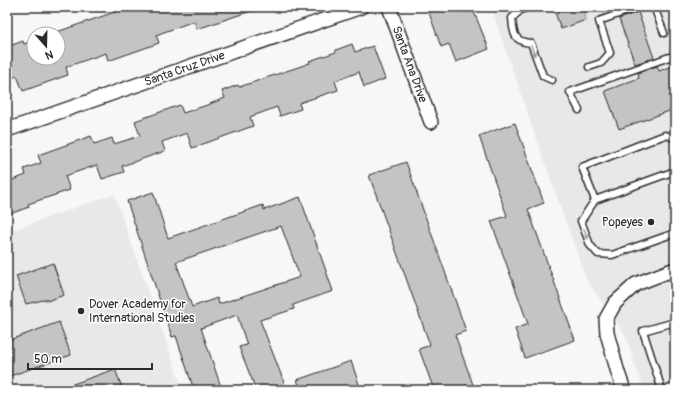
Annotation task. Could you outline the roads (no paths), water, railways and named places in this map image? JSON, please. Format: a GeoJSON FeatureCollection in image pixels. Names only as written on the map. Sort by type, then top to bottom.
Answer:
{"type":"FeatureCollection","features":[{"type":"Feature","properties":{"kind":"street","name":"Santa Cruz Drive"},"geometry":{"type":"LineString","coordinates":[[7,130],[362,7]]}},
{"type":"Feature","properties":{"kind":"street","name":"Santa Ana Drive"},"geometry":{"type":"LineString","coordinates":[[388,7],[431,122]]}},
{"type":"Feature","properties":{"kind":"street"},"geometry":{"type":"LineString","coordinates":[[624,390],[607,333],[606,319],[615,304],[636,284],[675,269]]}},
{"type":"Feature","properties":{"kind":"lane"},"geometry":{"type":"LineString","coordinates":[[531,7],[522,9],[512,18],[513,29],[517,39],[530,43],[543,76],[552,80]]}},
{"type":"Feature","properties":{"kind":"lane"},"geometry":{"type":"LineString","coordinates":[[589,67],[601,63],[610,53],[599,21],[638,7]]}},
{"type":"Feature","properties":{"kind":"lane"},"geometry":{"type":"LineString","coordinates":[[654,7],[664,33]]}},
{"type":"Feature","properties":{"kind":"lane"},"geometry":{"type":"LineString","coordinates":[[579,110],[570,92],[675,55]]}},
{"type":"Feature","properties":{"kind":"lane"},"geometry":{"type":"LineString","coordinates":[[595,200],[582,167],[665,135],[675,138]]}},
{"type":"Feature","properties":{"kind":"lane"},"geometry":{"type":"LineString","coordinates":[[675,171],[595,200],[581,222],[590,245],[598,254],[612,255],[675,233]]}},
{"type":"Feature","properties":{"kind":"lane"},"geometry":{"type":"LineString","coordinates":[[662,390],[643,331],[675,322]]}},
{"type":"Feature","properties":{"kind":"place","name":"Popeyes"},"geometry":{"type":"Point","coordinates":[651,222]}},
{"type":"Feature","properties":{"kind":"place","name":"Dover Academy for International Studies"},"geometry":{"type":"Point","coordinates":[81,311]}}]}
